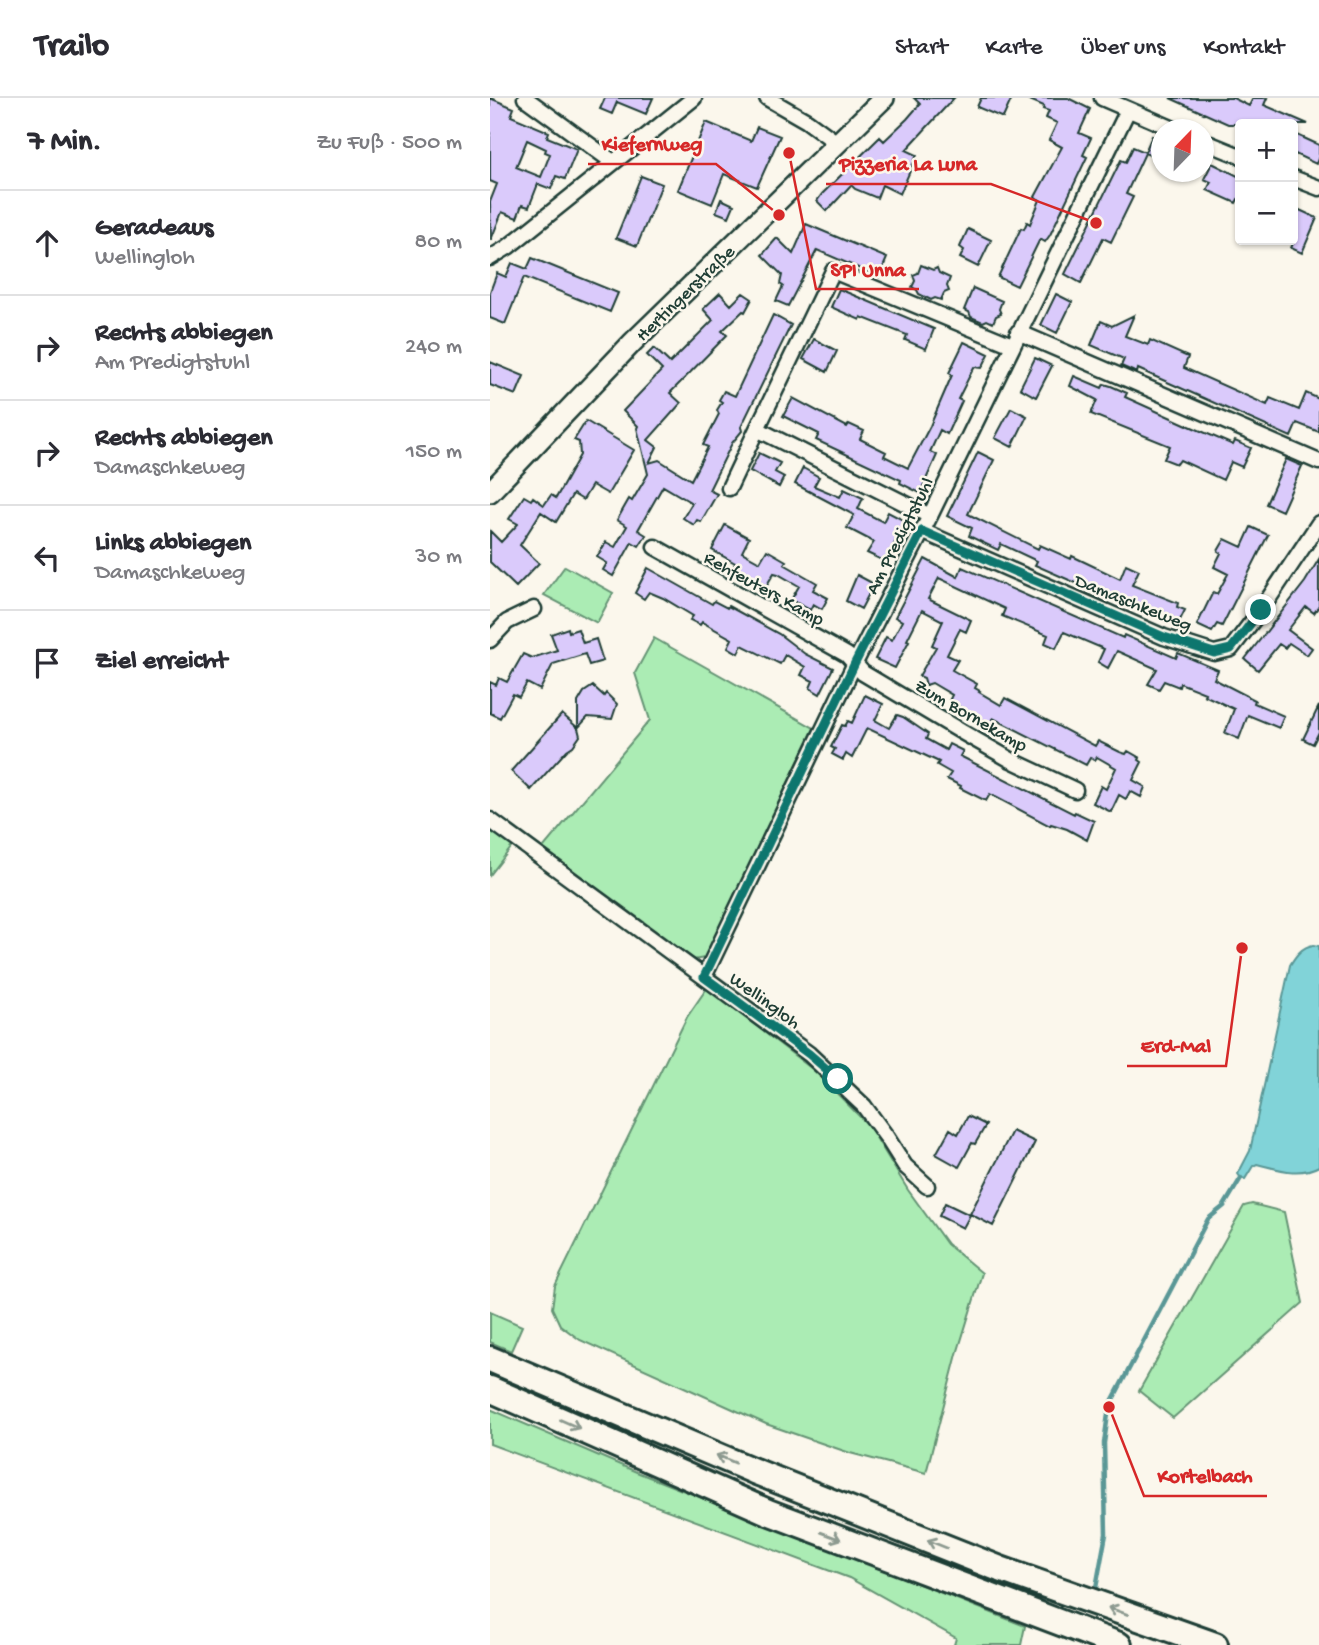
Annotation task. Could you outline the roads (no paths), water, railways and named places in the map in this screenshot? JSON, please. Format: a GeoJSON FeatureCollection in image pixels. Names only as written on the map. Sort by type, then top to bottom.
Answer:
{"type":"FeatureCollection","features":[{"type":"Feature","properties":{"kind":"highway"},"geometry":{"type":"LineString","coordinates":[[490,1359],[754,1471],[1000,1569],[1214,1645]]}},
{"type":"Feature","properties":{"kind":"highway"},"geometry":{"type":"LineString","coordinates":[[490,1389],[768,1512],[1119,1645]]}},
{"type":"Feature","properties":{"kind":"street"},"geometry":{"type":"LineString","coordinates":[[525,98],[613,162]]}},
{"type":"Feature","properties":{"kind":"street"},"geometry":{"type":"LineString","coordinates":[[490,258],[508,247],[694,98]]}},
{"type":"Feature","properties":{"kind":"street"},"geometry":{"type":"LineString","coordinates":[[767,98],[807,121],[837,143]]}},
{"type":"Feature","properties":{"kind":"street","name":"Hertingerstraße"},"geometry":{"type":"LineString","coordinates":[[490,492],[633,342],[884,98]]}},
{"type":"Feature","properties":{"kind":"street"},"geometry":{"type":"LineString","coordinates":[[1102,98],[1151,120]]}},
{"type":"Feature","properties":{"kind":"street","name":"Am Predigtstuhl"},"geometry":{"type":"LineString","coordinates":[[704,977],[855,663],[930,516],[1128,110]]}},
{"type":"Feature","properties":{"kind":"street"},"geometry":{"type":"LineString","coordinates":[[1214,145],[1235,154]]}},
{"type":"Feature","properties":{"kind":"street"},"geometry":{"type":"LineString","coordinates":[[1298,180],[1319,188]]}},
{"type":"Feature","properties":{"kind":"street"},"geometry":{"type":"LineString","coordinates":[[729,488],[833,271],[1015,338],[1319,462]]}},
{"type":"Feature","properties":{"kind":"street"},"geometry":{"type":"LineString","coordinates":[[757,429],[930,516]]}},
{"type":"Feature","properties":{"kind":"street","name":"Damaschkeweg"},"geometry":{"type":"LineString","coordinates":[[922,531],[1164,637],[1214,653],[1231,649],[1261,610],[1319,523]]}},
{"type":"Feature","properties":{"kind":"street","name":"Rehfeuters Kamp"},"geometry":{"type":"LineString","coordinates":[[655,547],[847,655],[855,663]]}},
{"type":"Feature","properties":{"kind":"street"},"geometry":{"type":"LineString","coordinates":[[490,640],[507,622],[534,609]]}},
{"type":"Feature","properties":{"kind":"street","name":"Zum Bornekamp"},"geometry":{"type":"LineString","coordinates":[[855,663],[863,673],[1011,760],[1075,790]]}},
{"type":"Feature","properties":{"kind":"street","name":"Wellingloh"},"geometry":{"type":"LineString","coordinates":[[490,820],[809,1054],[838,1079],[879,1126],[905,1166],[927,1186]]}},
{"type":"Feature","properties":{"kind":"water"},"geometry":{"type":"Polygon","coordinates":[[[1313,945],[1319,946],[1319,1166],[1296,1172],[1257,1164],[1245,1179],[1241,1178],[1238,1174],[1250,1151],[1290,965],[1300,952],[1313,945]]]}},
{"type":"Feature","properties":{"kind":"waterway"},"geometry":{"type":"LineString","coordinates":[[1095,1593],[1106,1534],[1104,1443],[1109,1407],[1208,1219],[1224,1206],[1241,1178]]}},
{"type":"Feature","properties":{"kind":"place","name":"SPI Unna"},"geometry":{"type":"Point","coordinates":[789,153]}},
{"type":"Feature","properties":{"kind":"place","name":"Kiefernweg"},"geometry":{"type":"Point","coordinates":[779,215]}},
{"type":"Feature","properties":{"kind":"place","name":"Pizzeria La Luna"},"geometry":{"type":"Point","coordinates":[1096,223]}},
{"type":"Feature","properties":{"kind":"place","name":"Erd-Mal"},"geometry":{"type":"Point","coordinates":[1242,948]}},
{"type":"Feature","properties":{"kind":"place","name":"Kortelbach"},"geometry":{"type":"Point","coordinates":[1109,1407]}}]}
